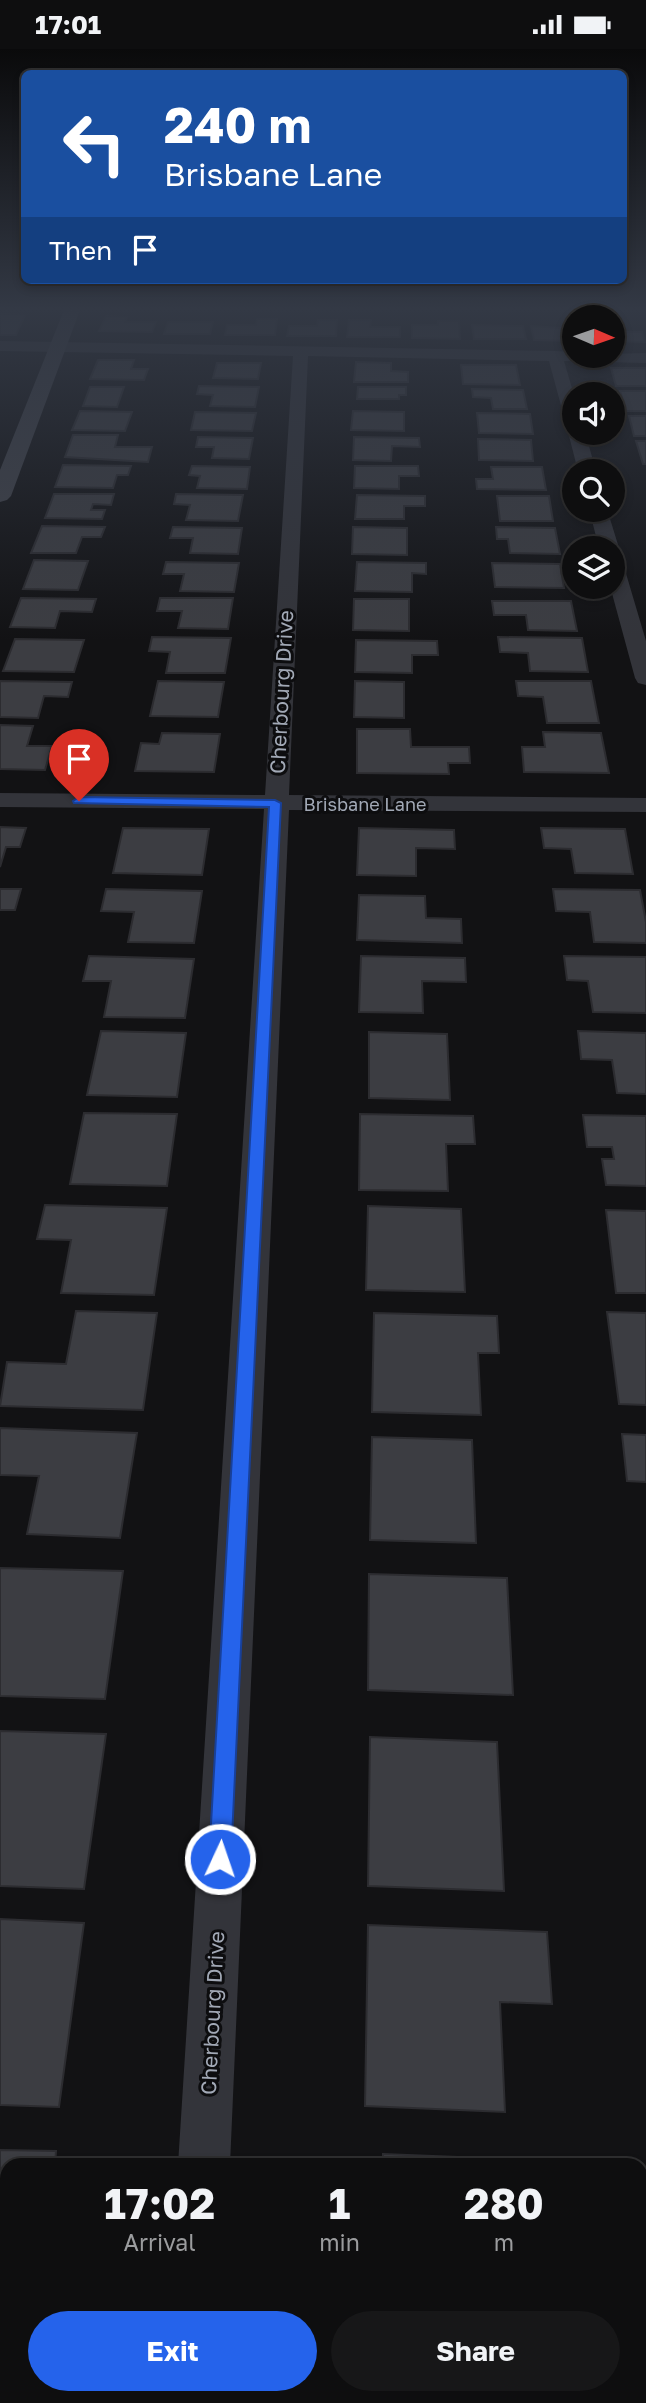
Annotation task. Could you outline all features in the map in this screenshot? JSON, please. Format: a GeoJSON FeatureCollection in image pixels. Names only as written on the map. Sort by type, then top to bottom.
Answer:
{"type":"FeatureCollection","features":[{"type":"Feature","properties":{"kind":"street"},"geometry":{"type":"LineString","coordinates":[[0,495],[29,420]]}},
{"type":"Feature","properties":{"kind":"street","name":"Cherbourg Drive"},"geometry":{"type":"LineString","coordinates":[[204,2158],[297,420]]}},
{"type":"Feature","properties":{"kind":"street"},"geometry":{"type":"LineString","coordinates":[[623,599],[646,678]]}},
{"type":"Feature","properties":{"kind":"street","name":"Brisbane Lane"},"geometry":{"type":"LineString","coordinates":[[0,800],[646,805]]}},
{"type":"Feature","properties":{"kind":"building"},"geometry":{"type":"Polygon","coordinates":[[[76,420],[129,420],[125,431],[72,430],[76,420]]]}},
{"type":"Feature","properties":{"kind":"building"},"geometry":{"type":"Polygon","coordinates":[[[193,420],[254,420],[252,431],[191,430],[193,420]]]}},
{"type":"Feature","properties":{"kind":"building"},"geometry":{"type":"Polygon","coordinates":[[[352,420],[404,420],[404,431],[351,430],[352,420]]]}},
{"type":"Feature","properties":{"kind":"building"},"geometry":{"type":"Polygon","coordinates":[[[478,420],[531,420],[533,434],[479,433],[478,420]]]}},
{"type":"Feature","properties":{"kind":"building"},"geometry":{"type":"Polygon","coordinates":[[[630,420],[646,420],[646,436],[634,436],[630,420]]]}},
{"type":"Feature","properties":{"kind":"building"},"geometry":{"type":"Polygon","coordinates":[[[73,435],[118,435],[115,447],[152,447],[148,462],[65,457],[73,435]]]}},
{"type":"Feature","properties":{"kind":"building"},"geometry":{"type":"Polygon","coordinates":[[[198,437],[253,438],[249,459],[212,458],[214,447],[196,447],[198,437]]]}},
{"type":"Feature","properties":{"kind":"building"},"geometry":{"type":"Polygon","coordinates":[[[354,437],[419,438],[420,447],[392,446],[391,461],[353,460],[354,437]]]}},
{"type":"Feature","properties":{"kind":"building"},"geometry":{"type":"Polygon","coordinates":[[[478,439],[531,440],[533,461],[479,460],[478,439]]]}},
{"type":"Feature","properties":{"kind":"building"},"geometry":{"type":"Polygon","coordinates":[[[636,441],[646,441],[646,464],[643,464],[636,441]]]}},
{"type":"Feature","properties":{"kind":"building"},"geometry":{"type":"Polygon","coordinates":[[[63,465],[131,466],[128,475],[117,475],[113,488],[55,487],[63,465]]]}},
{"type":"Feature","properties":{"kind":"building"},"geometry":{"type":"Polygon","coordinates":[[[192,466],[250,467],[247,489],[197,488],[200,476],[189,475],[192,466]]]}},
{"type":"Feature","properties":{"kind":"building"},"geometry":{"type":"Polygon","coordinates":[[[355,466],[418,466],[419,476],[399,476],[399,489],[354,488],[355,466]]]}},
{"type":"Feature","properties":{"kind":"building"},"geometry":{"type":"Polygon","coordinates":[[[491,467],[542,467],[546,490],[477,489],[476,479],[493,479],[491,467]]]}},
{"type":"Feature","properties":{"kind":"building"},"geometry":{"type":"Polygon","coordinates":[[[54,494],[114,494],[111,505],[93,504],[91,510],[105,510],[102,519],[45,518],[54,494]]]}},
{"type":"Feature","properties":{"kind":"building"},"geometry":{"type":"Polygon","coordinates":[[[176,494],[243,495],[238,521],[186,520],[190,505],[174,504],[176,494]]]}},
{"type":"Feature","properties":{"kind":"building"},"geometry":{"type":"Polygon","coordinates":[[[357,495],[425,496],[425,506],[404,506],[404,519],[355,519],[357,495]]]}},
{"type":"Feature","properties":{"kind":"building"},"geometry":{"type":"Polygon","coordinates":[[[497,496],[549,496],[553,521],[500,521],[497,496]]]}},
{"type":"Feature","properties":{"kind":"building"},"geometry":{"type":"Polygon","coordinates":[[[42,526],[105,527],[101,537],[82,537],[76,553],[31,553],[42,526]]]}},
{"type":"Feature","properties":{"kind":"building"},"geometry":{"type":"Polygon","coordinates":[[[173,527],[242,528],[238,554],[190,553],[193,538],[170,538],[173,527]]]}},
{"type":"Feature","properties":{"kind":"building"},"geometry":{"type":"Polygon","coordinates":[[[353,527],[407,528],[407,555],[352,554],[353,527]]]}},
{"type":"Feature","properties":{"kind":"building"},"geometry":{"type":"Polygon","coordinates":[[[496,527],[555,528],[560,554],[510,553],[508,539],[497,539],[496,527]]]}},
{"type":"Feature","properties":{"kind":"building"},"geometry":{"type":"Polygon","coordinates":[[[34,560],[88,561],[78,590],[23,589],[34,560]]]}},
{"type":"Feature","properties":{"kind":"building"},"geometry":{"type":"Polygon","coordinates":[[[166,562],[239,563],[234,592],[180,591],[184,574],[163,574],[166,562]]]}},
{"type":"Feature","properties":{"kind":"building"},"geometry":{"type":"Polygon","coordinates":[[[357,562],[426,563],[426,574],[412,573],[412,592],[355,591],[357,562]]]}},
{"type":"Feature","properties":{"kind":"building"},"geometry":{"type":"Polygon","coordinates":[[[492,563],[560,564],[562,588],[495,587],[492,563]]]}},
{"type":"Feature","properties":{"kind":"building"},"geometry":{"type":"Polygon","coordinates":[[[21,598],[96,599],[92,612],[60,611],[55,628],[10,627],[21,598]]]}},
{"type":"Feature","properties":{"kind":"building"},"geometry":{"type":"Polygon","coordinates":[[[160,598],[233,598],[228,629],[178,628],[182,611],[157,611],[160,598]]]}},
{"type":"Feature","properties":{"kind":"building"},"geometry":{"type":"Polygon","coordinates":[[[354,599],[409,599],[409,631],[353,630],[354,599]]]}},
{"type":"Feature","properties":{"kind":"building"},"geometry":{"type":"Polygon","coordinates":[[[492,601],[571,601],[577,631],[528,630],[526,615],[494,615],[492,601]]]}},
{"type":"Feature","properties":{"kind":"building"},"geometry":{"type":"Polygon","coordinates":[[[152,637],[231,638],[225,673],[166,673],[170,652],[149,651],[152,637]]]}},
{"type":"Feature","properties":{"kind":"building"},"geometry":{"type":"Polygon","coordinates":[[[498,637],[582,638],[588,672],[530,671],[528,653],[500,652],[498,637]]]}},
{"type":"Feature","properties":{"kind":"building"},"geometry":{"type":"Polygon","coordinates":[[[15,639],[84,640],[74,672],[3,671],[15,639]]]}},
{"type":"Feature","properties":{"kind":"building"},"geometry":{"type":"Polygon","coordinates":[[[356,640],[437,641],[438,655],[412,655],[412,673],[355,672],[356,640]]]}},
{"type":"Feature","properties":{"kind":"building"},"geometry":{"type":"Polygon","coordinates":[[[0,681],[72,682],[68,697],[44,696],[38,718],[0,717],[0,681]]]}},
{"type":"Feature","properties":{"kind":"building"},"geometry":{"type":"Polygon","coordinates":[[[158,681],[224,682],[218,717],[150,716],[158,681]]]}},
{"type":"Feature","properties":{"kind":"building"},"geometry":{"type":"Polygon","coordinates":[[[355,681],[404,682],[404,718],[354,717],[355,681]]]}},
{"type":"Feature","properties":{"kind":"building"},"geometry":{"type":"Polygon","coordinates":[[[516,681],[591,681],[599,723],[547,723],[543,697],[518,696],[516,681]]]}},
{"type":"Feature","properties":{"kind":"building"},"geometry":{"type":"Polygon","coordinates":[[[0,725],[33,726],[27,746],[52,746],[45,770],[0,769],[0,725]]]}},
{"type":"Feature","properties":{"kind":"building"},"geometry":{"type":"Polygon","coordinates":[[[357,729],[410,729],[411,747],[469,747],[470,763],[448,763],[449,774],[357,773],[357,729]]]}},
{"type":"Feature","properties":{"kind":"building"},"geometry":{"type":"Polygon","coordinates":[[[543,732],[601,733],[609,773],[524,772],[522,747],[545,747],[543,732]]]}},
{"type":"Feature","properties":{"kind":"building"},"geometry":{"type":"Polygon","coordinates":[[[162,733],[220,734],[214,772],[135,771],[141,743],[159,744],[162,733]]]}},
{"type":"Feature","properties":{"kind":"building"},"geometry":{"type":"Polygon","coordinates":[[[0,827],[26,828],[20,847],[6,847],[0,867],[0,827]]]}},
{"type":"Feature","properties":{"kind":"building"},"geometry":{"type":"Polygon","coordinates":[[[123,828],[209,829],[202,875],[113,873],[123,828]]]}},
{"type":"Feature","properties":{"kind":"building"},"geometry":{"type":"Polygon","coordinates":[[[359,828],[454,830],[455,849],[416,848],[416,876],[357,875],[359,828]]]}},
{"type":"Feature","properties":{"kind":"building"},"geometry":{"type":"Polygon","coordinates":[[[541,828],[625,829],[633,874],[575,873],[571,849],[544,848],[541,828]]]}},
{"type":"Feature","properties":{"kind":"building"},"geometry":{"type":"Polygon","coordinates":[[[0,889],[21,889],[15,910],[0,910],[0,889]]]}},
{"type":"Feature","properties":{"kind":"building"},"geometry":{"type":"Polygon","coordinates":[[[106,889],[202,891],[194,943],[128,942],[134,912],[101,911],[106,889]]]}},
{"type":"Feature","properties":{"kind":"building"},"geometry":{"type":"Polygon","coordinates":[[[553,889],[640,890],[646,922],[646,943],[594,942],[590,912],[556,911],[553,889]]]}},
{"type":"Feature","properties":{"kind":"building"},"geometry":{"type":"Polygon","coordinates":[[[359,895],[425,896],[426,918],[461,919],[462,943],[357,940],[359,895]]]}},
{"type":"Feature","properties":{"kind":"building"},"geometry":{"type":"Polygon","coordinates":[[[89,956],[194,959],[185,1018],[104,1017],[111,981],[83,981],[89,956]]]}},
{"type":"Feature","properties":{"kind":"building"},"geometry":{"type":"Polygon","coordinates":[[[361,956],[465,958],[466,982],[422,981],[423,1013],[359,1012],[361,956]]]}},
{"type":"Feature","properties":{"kind":"building"},"geometry":{"type":"Polygon","coordinates":[[[564,956],[646,957],[646,1013],[593,1012],[588,981],[567,980],[564,956]]]}},
{"type":"Feature","properties":{"kind":"building"},"geometry":{"type":"Polygon","coordinates":[[[101,1031],[186,1033],[177,1097],[87,1095],[101,1031]]]}},
{"type":"Feature","properties":{"kind":"building"},"geometry":{"type":"Polygon","coordinates":[[[578,1031],[646,1033],[646,1094],[617,1093],[612,1060],[581,1059],[578,1031]]]}},
{"type":"Feature","properties":{"kind":"building"},"geometry":{"type":"Polygon","coordinates":[[[369,1032],[447,1034],[450,1100],[369,1098],[369,1032]]]}},
{"type":"Feature","properties":{"kind":"building"},"geometry":{"type":"Polygon","coordinates":[[[84,1113],[177,1114],[167,1186],[70,1184],[84,1113]]]}},
{"type":"Feature","properties":{"kind":"building"},"geometry":{"type":"Polygon","coordinates":[[[360,1114],[473,1116],[475,1144],[446,1144],[448,1191],[359,1190],[360,1114]]]}},
{"type":"Feature","properties":{"kind":"building"},"geometry":{"type":"Polygon","coordinates":[[[583,1115],[646,1116],[646,1186],[606,1185],[602,1159],[614,1159],[612,1147],[587,1147],[583,1115]]]}},
{"type":"Feature","properties":{"kind":"building"},"geometry":{"type":"Polygon","coordinates":[[[45,1205],[167,1208],[154,1295],[61,1293],[71,1240],[37,1239],[45,1205]]]}},
{"type":"Feature","properties":{"kind":"building"},"geometry":{"type":"Polygon","coordinates":[[[368,1206],[461,1209],[465,1292],[366,1290],[368,1206]]]}},
{"type":"Feature","properties":{"kind":"building"},"geometry":{"type":"Polygon","coordinates":[[[606,1210],[646,1211],[646,1293],[616,1293],[606,1210]]]}},
{"type":"Feature","properties":{"kind":"building"},"geometry":{"type":"Polygon","coordinates":[[[76,1311],[157,1313],[143,1410],[0,1406],[7,1362],[66,1364],[76,1311]]]}},
{"type":"Feature","properties":{"kind":"building"},"geometry":{"type":"Polygon","coordinates":[[[607,1312],[646,1313],[646,1405],[619,1404],[607,1312]]]}},
{"type":"Feature","properties":{"kind":"building"},"geometry":{"type":"Polygon","coordinates":[[[374,1313],[497,1316],[499,1353],[478,1353],[481,1415],[372,1412],[374,1313]]]}},
{"type":"Feature","properties":{"kind":"building"},"geometry":{"type":"Polygon","coordinates":[[[0,1428],[137,1433],[120,1538],[27,1534],[39,1476],[0,1475],[0,1428]]]}},
{"type":"Feature","properties":{"kind":"building"},"geometry":{"type":"Polygon","coordinates":[[[622,1434],[646,1435],[646,1482],[627,1481],[622,1434]]]}},
{"type":"Feature","properties":{"kind":"building"},"geometry":{"type":"Polygon","coordinates":[[[372,1437],[472,1440],[476,1543],[370,1540],[372,1437]]]}},
{"type":"Feature","properties":{"kind":"building"},"geometry":{"type":"Polygon","coordinates":[[[0,1568],[123,1571],[105,1699],[0,1696],[0,1568]]]}},
{"type":"Feature","properties":{"kind":"building"},"geometry":{"type":"Polygon","coordinates":[[[369,1574],[507,1578],[513,1695],[368,1690],[369,1574]]]}},
{"type":"Feature","properties":{"kind":"building"},"geometry":{"type":"Polygon","coordinates":[[[0,1731],[106,1734],[84,1889],[0,1886],[0,1731]]]}},
{"type":"Feature","properties":{"kind":"building"},"geometry":{"type":"Polygon","coordinates":[[[370,1737],[497,1742],[504,1891],[368,1886],[370,1737]]]}},
{"type":"Feature","properties":{"kind":"building"},"geometry":{"type":"Polygon","coordinates":[[[0,1919],[84,1923],[59,2107],[0,2105],[0,1919]]]}},
{"type":"Feature","properties":{"kind":"building"},"geometry":{"type":"Polygon","coordinates":[[[368,1925],[547,1932],[552,2004],[500,2002],[505,2112],[365,2106],[368,1925]]]}},
{"type":"Feature","properties":{"kind":"building"},"geometry":{"type":"Polygon","coordinates":[[[0,2150],[56,2151],[56,2158],[0,2158],[0,2150]]]}},
{"type":"Feature","properties":{"kind":"building"},"geometry":{"type":"Polygon","coordinates":[[[383,2154],[482,2158],[383,2158],[383,2154]]]}},
{"type":"Feature","properties":{"kind":"route"},"geometry":{"type":"LineString","coordinates":[[79,801],[275,803],[220,1859]]}}]}
